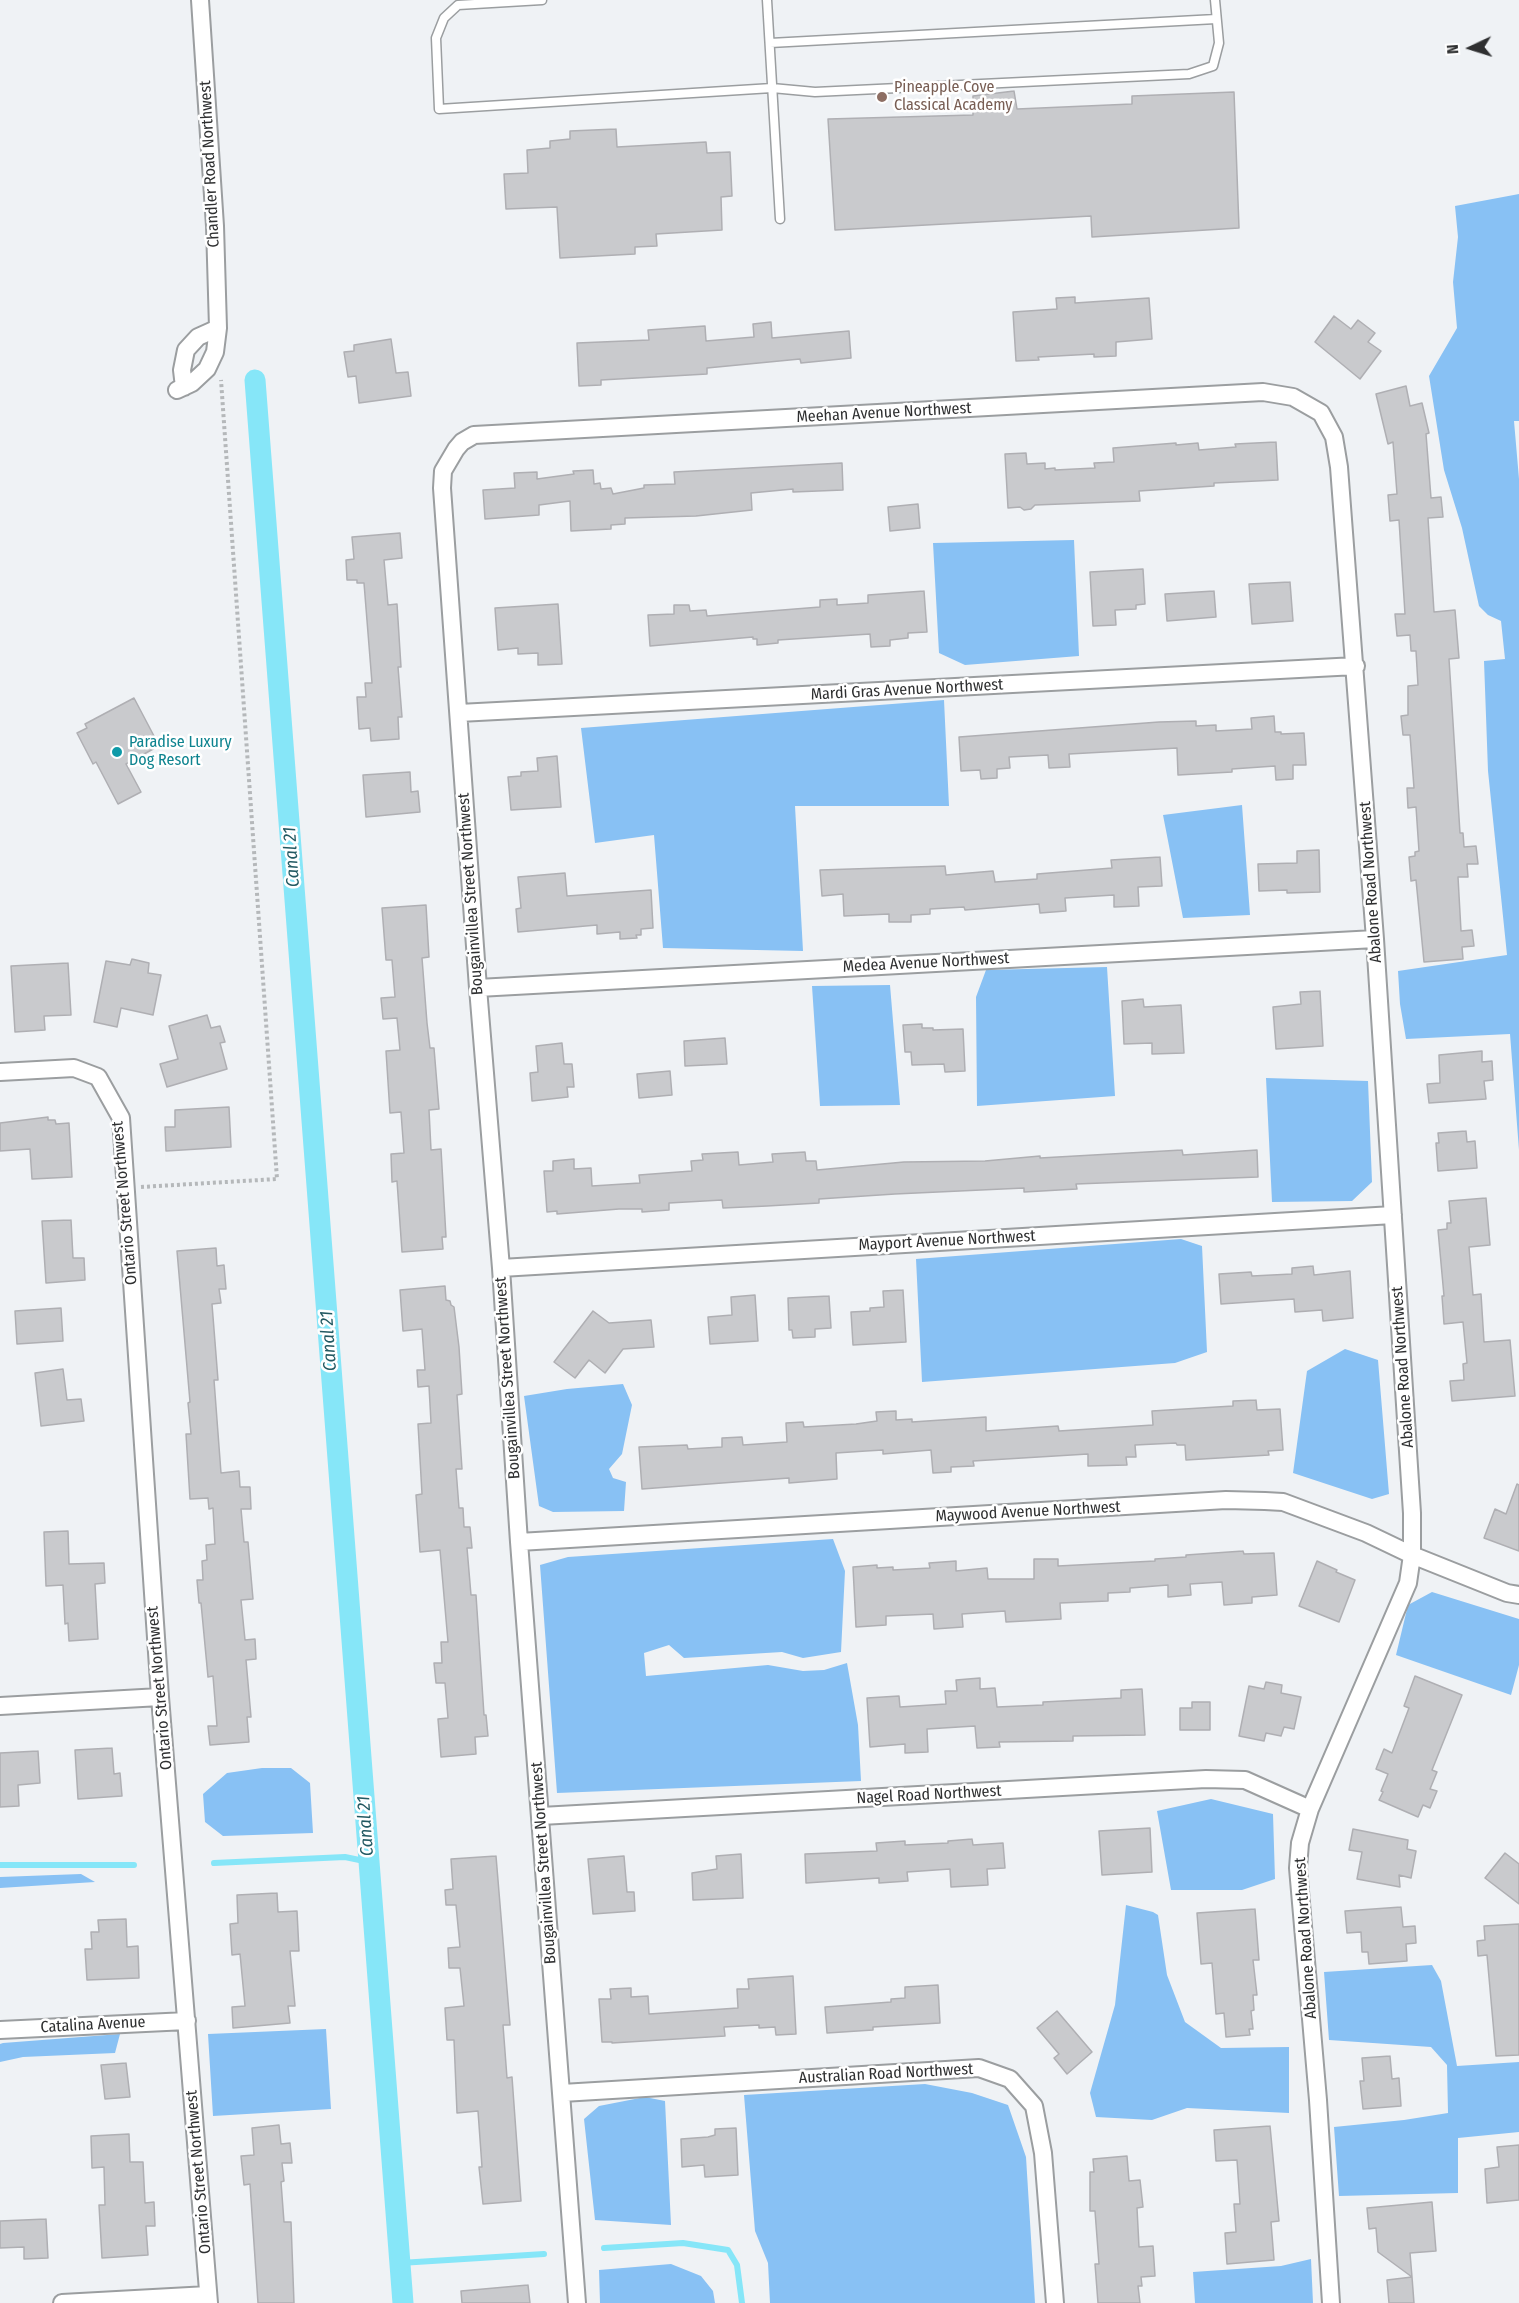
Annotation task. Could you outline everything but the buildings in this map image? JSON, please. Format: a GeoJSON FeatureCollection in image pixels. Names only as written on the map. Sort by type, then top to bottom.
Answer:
{"type":"FeatureCollection","features":[{"type":"Feature","properties":{"kind":"street","name":"Chandler Road Northwest"},"geometry":{"type":"LineString","coordinates":[[200,0],[215,226],[218,328],[214,352],[207,369],[192,383],[181,389],[186,350],[198,337],[218,328]]}},
{"type":"Feature","properties":{"kind":"street","name":"Meehan Avenue Northwest"},"geometry":{"type":"LineString","coordinates":[[451,456],[462,442],[474,435],[1263,392],[1293,397],[1321,413]]}},
{"type":"Feature","properties":{"kind":"street","name":"Abalone Road Northwest"},"geometry":{"type":"LineString","coordinates":[[1321,413],[1334,437],[1339,467],[1356,666],[1412,1513],[1412,1555],[1408,1583],[1310,1809],[1300,1843],[1298,1868],[1318,2100],[1331,2303]]}},
{"type":"Feature","properties":{"kind":"street","name":"Bougainvillea Street Northwest"},"geometry":{"type":"LineString","coordinates":[[451,456],[443,471],[442,488],[577,2303]]}},
{"type":"Feature","properties":{"kind":"street","name":"Mardi Gras Avenue Northwest"},"geometry":{"type":"LineString","coordinates":[[459,713],[1356,666]]}},
{"type":"Feature","properties":{"kind":"street","name":"Medea Avenue Northwest"},"geometry":{"type":"LineString","coordinates":[[478,988],[1375,939]]}},
{"type":"Feature","properties":{"kind":"street","name":"Ontario Street Northwest"},"geometry":{"type":"LineString","coordinates":[[0,1072],[74,1068],[98,1077],[121,1118],[160,1697],[209,2299]]}},
{"type":"Feature","properties":{"kind":"street","name":"Mayport Avenue Northwest"},"geometry":{"type":"LineString","coordinates":[[501,1268],[1393,1215]]}},
{"type":"Feature","properties":{"kind":"street","name":"Maywood Avenue Northwest"},"geometry":{"type":"LineString","coordinates":[[519,1542],[1239,1500],[1283,1502],[1366,1533],[1412,1555],[1508,1593],[1519,1595]]}},
{"type":"Feature","properties":{"kind":"street"},"geometry":{"type":"LineString","coordinates":[[0,1706],[160,1697]]}},
{"type":"Feature","properties":{"kind":"street","name":"Nagel Road Northwest"},"geometry":{"type":"LineString","coordinates":[[541,1816],[1206,1779],[1245,1780],[1310,1809]]}},
{"type":"Feature","properties":{"kind":"street","name":"Catalina Avenue"},"geometry":{"type":"LineString","coordinates":[[0,2030],[187,2021]]}},
{"type":"Feature","properties":{"kind":"street","name":"Australian Road Northwest"},"geometry":{"type":"LineString","coordinates":[[562,2093],[979,2068],[1010,2079],[1034,2106],[1043,2153],[1055,2303]]}},
{"type":"Feature","properties":{"kind":"street"},"geometry":{"type":"LineString","coordinates":[[62,2303],[209,2299]]}},
{"type":"Feature","properties":{"kind":"lane"},"geometry":{"type":"LineString","coordinates":[[542,0],[458,5],[444,18],[436,38],[439,109],[772,88],[815,93],[1189,74],[1213,66],[1218,43],[1215,0]]}},
{"type":"Feature","properties":{"kind":"lane"},"geometry":{"type":"LineString","coordinates":[[767,0],[780,219]]}},
{"type":"Feature","properties":{"kind":"lane"},"geometry":{"type":"LineString","coordinates":[[770,43],[1216,19]]}},
{"type":"Feature","properties":{"kind":"path"},"geometry":{"type":"LineString","coordinates":[[125,1188],[277,1179],[221,375]]}},
{"type":"Feature","properties":{"kind":"shaded area"},"geometry":{"type":"Polygon","coordinates":[[[1519,194],[1519,421],[1514,421],[1519,479],[1519,1150],[1510,1034],[1406,1039],[1400,1004],[1398,971],[1507,955],[1488,771],[1484,661],[1505,659],[1501,621],[1488,615],[1479,606],[1462,528],[1444,470],[1429,376],[1457,328],[1453,282],[1458,237],[1455,206],[1519,194]]]}},
{"type":"Feature","properties":{"kind":"shaded area"},"geometry":{"type":"Polygon","coordinates":[[[1074,540],[1079,656],[965,665],[939,653],[933,543],[1074,540]]]}},
{"type":"Feature","properties":{"kind":"shaded area"},"geometry":{"type":"Polygon","coordinates":[[[944,700],[949,806],[795,806],[803,951],[663,948],[654,835],[595,843],[581,728],[944,700]]]}},
{"type":"Feature","properties":{"kind":"shaded area"},"geometry":{"type":"Polygon","coordinates":[[[1242,805],[1250,915],[1183,918],[1163,815],[1242,805]]]}},
{"type":"Feature","properties":{"kind":"shaded area"},"geometry":{"type":"Polygon","coordinates":[[[1107,967],[1115,1096],[977,1106],[976,997],[986,970],[1107,967]]]}},
{"type":"Feature","properties":{"kind":"shaded area"},"geometry":{"type":"Polygon","coordinates":[[[890,985],[900,1105],[820,1106],[812,986],[890,985]]]}},
{"type":"Feature","properties":{"kind":"shaded area"},"geometry":{"type":"Polygon","coordinates":[[[1266,1078],[1368,1081],[1372,1182],[1352,1201],[1272,1202],[1266,1078]]]}},
{"type":"Feature","properties":{"kind":"shaded area"},"geometry":{"type":"Polygon","coordinates":[[[1181,1239],[1202,1246],[1207,1352],[1175,1363],[922,1382],[916,1259],[1181,1239]]]}},
{"type":"Feature","properties":{"kind":"shaded area"},"geometry":{"type":"Polygon","coordinates":[[[1345,1349],[1378,1360],[1389,1494],[1372,1499],[1293,1473],[1307,1371],[1345,1349]]]}},
{"type":"Feature","properties":{"kind":"shaded area"},"geometry":{"type":"Polygon","coordinates":[[[623,1384],[632,1405],[622,1454],[609,1469],[613,1478],[626,1482],[624,1511],[553,1512],[539,1506],[524,1396],[623,1384]]]}},
{"type":"Feature","properties":{"kind":"shaded area"},"geometry":{"type":"Polygon","coordinates":[[[833,1539],[845,1571],[841,1652],[803,1658],[782,1652],[684,1658],[669,1645],[644,1653],[646,1676],[768,1665],[803,1671],[824,1670],[847,1663],[858,1725],[861,1781],[557,1793],[540,1565],[568,1557],[833,1539]]]}},
{"type":"Feature","properties":{"kind":"shaded area"},"geometry":{"type":"Polygon","coordinates":[[[1432,1592],[1519,1619],[1519,1665],[1511,1695],[1396,1655],[1408,1605],[1432,1592]]]}},
{"type":"Feature","properties":{"kind":"shaded area"},"geometry":{"type":"Polygon","coordinates":[[[262,1768],[291,1768],[310,1783],[313,1833],[223,1836],[205,1822],[203,1794],[227,1773],[262,1768]]]}},
{"type":"Feature","properties":{"kind":"shaded area"},"geometry":{"type":"Polygon","coordinates":[[[1211,1799],[1273,1814],[1275,1879],[1242,1890],[1171,1890],[1157,1811],[1211,1799]]]}},
{"type":"Feature","properties":{"kind":"shaded area"},"geometry":{"type":"Polygon","coordinates":[[[81,1874],[95,1882],[0,1888],[0,1877],[81,1874]]]}},
{"type":"Feature","properties":{"kind":"shaded area"},"geometry":{"type":"Polygon","coordinates":[[[1126,1905],[1158,1915],[1167,1975],[1185,2022],[1221,2048],[1289,2047],[1289,2113],[1187,2108],[1152,2120],[1096,2117],[1090,2093],[1115,2005],[1126,1905]]]}},
{"type":"Feature","properties":{"kind":"shaded area"},"geometry":{"type":"Polygon","coordinates":[[[1432,1965],[1441,1981],[1457,2066],[1519,2062],[1519,2132],[1458,2138],[1458,2193],[1339,2196],[1334,2127],[1448,2113],[1447,2065],[1431,2047],[1329,2040],[1324,1972],[1432,1965]]]}},
{"type":"Feature","properties":{"kind":"shaded area"},"geometry":{"type":"Polygon","coordinates":[[[326,2029],[331,2109],[213,2116],[208,2034],[326,2029]]]}},
{"type":"Feature","properties":{"kind":"shaded area"},"geometry":{"type":"Polygon","coordinates":[[[120,2034],[115,2053],[23,2057],[0,2062],[0,2044],[3,2043],[120,2034]]]}},
{"type":"Feature","properties":{"kind":"shaded area"},"geometry":{"type":"Polygon","coordinates":[[[925,2084],[972,2093],[1008,2105],[1026,2157],[1035,2303],[770,2303],[768,2263],[755,2231],[744,2095],[925,2084]]]}},
{"type":"Feature","properties":{"kind":"shaded area"},"geometry":{"type":"Polygon","coordinates":[[[645,2097],[665,2101],[671,2225],[595,2220],[584,2119],[599,2106],[645,2097]]]}},
{"type":"Feature","properties":{"kind":"shaded area"},"geometry":{"type":"Polygon","coordinates":[[[1311,2259],[1313,2303],[1195,2303],[1193,2272],[1281,2266],[1311,2259]]]}},
{"type":"Feature","properties":{"kind":"shaded area"},"geometry":{"type":"Polygon","coordinates":[[[671,2264],[701,2276],[713,2291],[715,2303],[600,2303],[599,2270],[671,2264]]]}},
{"type":"Feature","properties":{"kind":"waterway","name":"Canal 21"},"geometry":{"type":"LineString","coordinates":[[255,380],[403,2303]]}},
{"type":"Feature","properties":{"kind":"waterway"},"geometry":{"type":"LineString","coordinates":[[214,1863],[345,1857],[369,1862]]}},
{"type":"Feature","properties":{"kind":"waterway"},"geometry":{"type":"LineString","coordinates":[[0,1865],[134,1865]]}},
{"type":"Feature","properties":{"kind":"waterway"},"geometry":{"type":"LineString","coordinates":[[604,2248],[683,2243],[728,2250],[737,2265],[742,2303]]}},
{"type":"Feature","properties":{"kind":"waterway"},"geometry":{"type":"LineString","coordinates":[[400,2263],[544,2254]]}},
{"type":"Feature","properties":{"kind":"place","name":"Pineapple Cove Classical Academy"},"geometry":{"type":"Point","coordinates":[882,97]}},
{"type":"Feature","properties":{"kind":"place","name":"Paradise Luxury Dog Resort"},"geometry":{"type":"Point","coordinates":[117,752]}}]}
